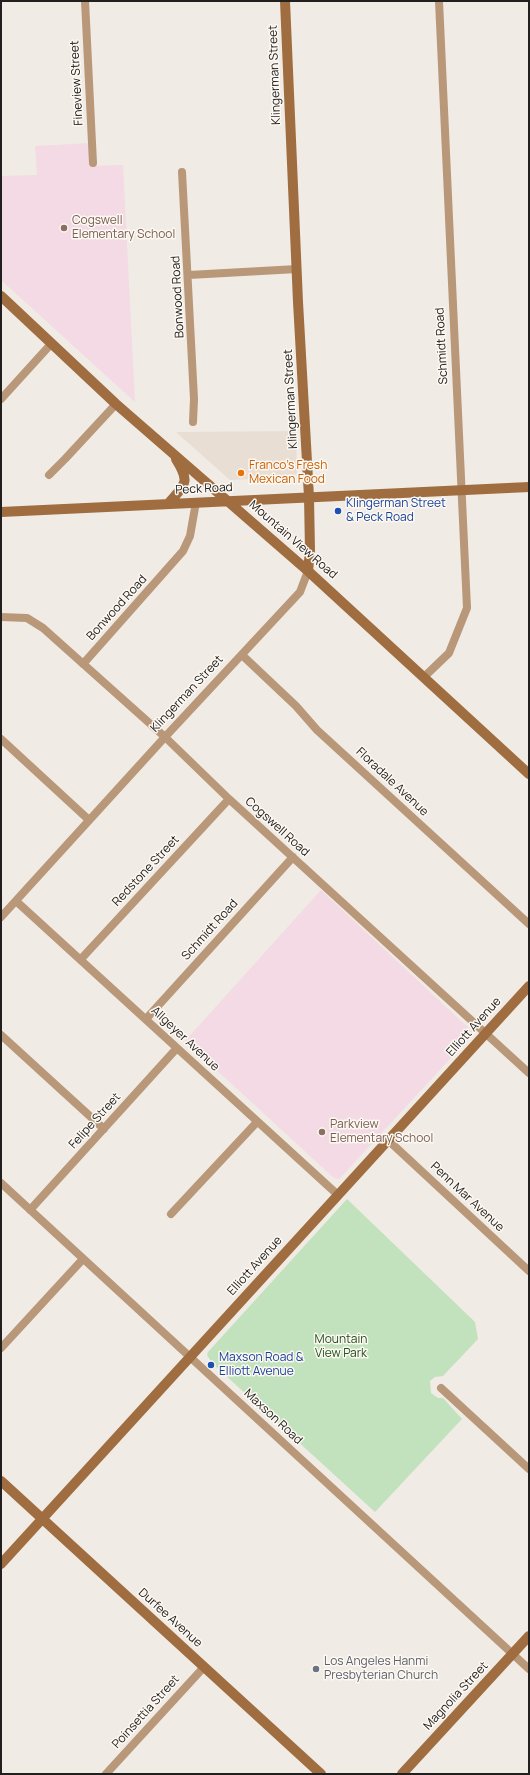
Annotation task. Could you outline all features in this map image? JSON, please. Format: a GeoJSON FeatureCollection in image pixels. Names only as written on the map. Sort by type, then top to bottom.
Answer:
{"type":"FeatureCollection","features":[{"type":"Feature","properties":{"kind":"street","name":"Fineview Street"},"geometry":{"type":"LineString","coordinates":[[85,1],[93,163]]}},
{"type":"Feature","properties":{"kind":"street","name":"Klingerman Street"},"geometry":{"type":"LineString","coordinates":[[1,917],[165,736],[300,592],[308,571],[310,552],[309,497],[285,1]]}},
{"type":"Feature","properties":{"kind":"street","name":"Schmidt Road"},"geometry":{"type":"LineString","coordinates":[[424,677],[449,653],[468,608],[461,490],[439,1]]}},
{"type":"Feature","properties":{"kind":"street","name":"Bonwood Road"},"geometry":{"type":"LineString","coordinates":[[182,172],[189,275],[194,399],[193,422]]}},
{"type":"Feature","properties":{"kind":"street"},"geometry":{"type":"LineString","coordinates":[[189,275],[297,269]]}},
{"type":"Feature","properties":{"kind":"street","name":"Mountain View Road"},"geometry":{"type":"LineString","coordinates":[[1,296],[116,404],[308,571],[529,774]]}},
{"type":"Feature","properties":{"kind":"street"},"geometry":{"type":"LineString","coordinates":[[1,399],[51,344]]}},
{"type":"Feature","properties":{"kind":"street"},"geometry":{"type":"LineString","coordinates":[[49,475],[116,404]]}},
{"type":"Feature","properties":{"kind":"street"},"geometry":{"type":"LineString","coordinates":[[168,504],[184,486],[185,480],[184,474],[170,451]]}},
{"type":"Feature","properties":{"kind":"street","name":"Peck Road"},"geometry":{"type":"LineString","coordinates":[[1,512],[529,487]]}},
{"type":"Feature","properties":{"kind":"street","name":"Bonwood Road"},"geometry":{"type":"LineString","coordinates":[[83,664],[183,551],[190,536],[196,502]]}},
{"type":"Feature","properties":{"kind":"street","name":"Cogswell Road"},"geometry":{"type":"LineString","coordinates":[[1,617],[28,618],[35,622],[165,736],[229,799],[529,1073]]}},
{"type":"Feature","properties":{"kind":"street","name":"Floradale Avenue"},"geometry":{"type":"LineString","coordinates":[[242,655],[296,706],[317,730],[529,924]]}},
{"type":"Feature","properties":{"kind":"street"},"geometry":{"type":"LineString","coordinates":[[1,738],[89,820]]}},
{"type":"Feature","properties":{"kind":"street","name":"Redstone Street"},"geometry":{"type":"LineString","coordinates":[[81,959],[229,799]]}},
{"type":"Feature","properties":{"kind":"street","name":"Schmidt Road"},"geometry":{"type":"LineString","coordinates":[[146,1019],[293,857]]}},
{"type":"Feature","properties":{"kind":"street","name":"Allgeyer Avenue"},"geometry":{"type":"LineString","coordinates":[[16,901],[338,1195]]}},
{"type":"Feature","properties":{"kind":"street","name":"Elliott Avenue"},"geometry":{"type":"LineString","coordinates":[[1,1564],[529,986]]}},
{"type":"Feature","properties":{"kind":"street"},"geometry":{"type":"LineString","coordinates":[[1,1035],[104,1129]]}},
{"type":"Feature","properties":{"kind":"street","name":"Felipe Street"},"geometry":{"type":"LineString","coordinates":[[30,1210],[177,1048]]}},
{"type":"Feature","properties":{"kind":"street"},"geometry":{"type":"LineString","coordinates":[[172,1214],[257,1122]]}},
{"type":"Feature","properties":{"kind":"street","name":"Penn Mar Avenue"},"geometry":{"type":"LineString","coordinates":[[389,1141],[529,1271]]}},
{"type":"Feature","properties":{"kind":"street","name":"Maxson Road"},"geometry":{"type":"LineString","coordinates":[[1,1183],[529,1669]]}},
{"type":"Feature","properties":{"kind":"street"},"geometry":{"type":"LineString","coordinates":[[1,1348],[83,1259]]}},
{"type":"Feature","properties":{"kind":"street"},"geometry":{"type":"LineString","coordinates":[[441,1388],[529,1469]]}},
{"type":"Feature","properties":{"kind":"street","name":"Durfee Avenue"},"geometry":{"type":"LineString","coordinates":[[1,1481],[321,1774]]}},
{"type":"Feature","properties":{"kind":"street","name":"Magnolia Street"},"geometry":{"type":"LineString","coordinates":[[402,1774],[529,1636]]}},
{"type":"Feature","properties":{"kind":"street","name":"Poinsettia Street"},"geometry":{"type":"LineString","coordinates":[[106,1774],[204,1667]]}},
{"type":"Feature","properties":{"kind":"shaded area","name":"Cogswell Elementary School"},"geometry":{"type":"Polygon","coordinates":[[[91,143],[92,166],[123,165],[135,402],[1,280],[1,176],[37,175],[35,146],[91,143]]]}},
{"type":"Feature","properties":{"kind":"shaded area"},"geometry":{"type":"Polygon","coordinates":[[[296,431],[297,473],[292,477],[230,480],[176,432],[296,431]]]}},
{"type":"Feature","properties":{"kind":"shaded area"},"geometry":{"type":"Polygon","coordinates":[[[321,890],[474,1033],[339,1179],[334,1178],[185,1041],[321,890]]]}},
{"type":"Feature","properties":{"kind":"green space","name":"Mountain View Park"},"geometry":{"type":"Polygon","coordinates":[[[347,1199],[475,1322],[478,1339],[443,1376],[435,1377],[430,1381],[431,1393],[438,1398],[443,1398],[462,1419],[375,1512],[212,1363],[207,1355],[208,1352],[347,1199]]]}},
{"type":"Feature","properties":{"kind":"place","name":"Cogswell Elementary School"},"geometry":{"type":"Point","coordinates":[64,228]}},
{"type":"Feature","properties":{"kind":"place","name":"Franco’s Fresh Mexican Food"},"geometry":{"type":"Point","coordinates":[241,473]}},
{"type":"Feature","properties":{"kind":"place","name":"Klingerman Street & Peck Road"},"geometry":{"type":"Point","coordinates":[338,511]}},
{"type":"Feature","properties":{"kind":"place","name":"Parkview Elementary School"},"geometry":{"type":"Point","coordinates":[322,1132]}},
{"type":"Feature","properties":{"kind":"place","name":"Maxson Road & Elliott Avenue"},"geometry":{"type":"Point","coordinates":[211,1365]}},
{"type":"Feature","properties":{"kind":"place","name":"Los Angeles Hanmi Presbyterian Church"},"geometry":{"type":"Point","coordinates":[316,1669]}}]}
